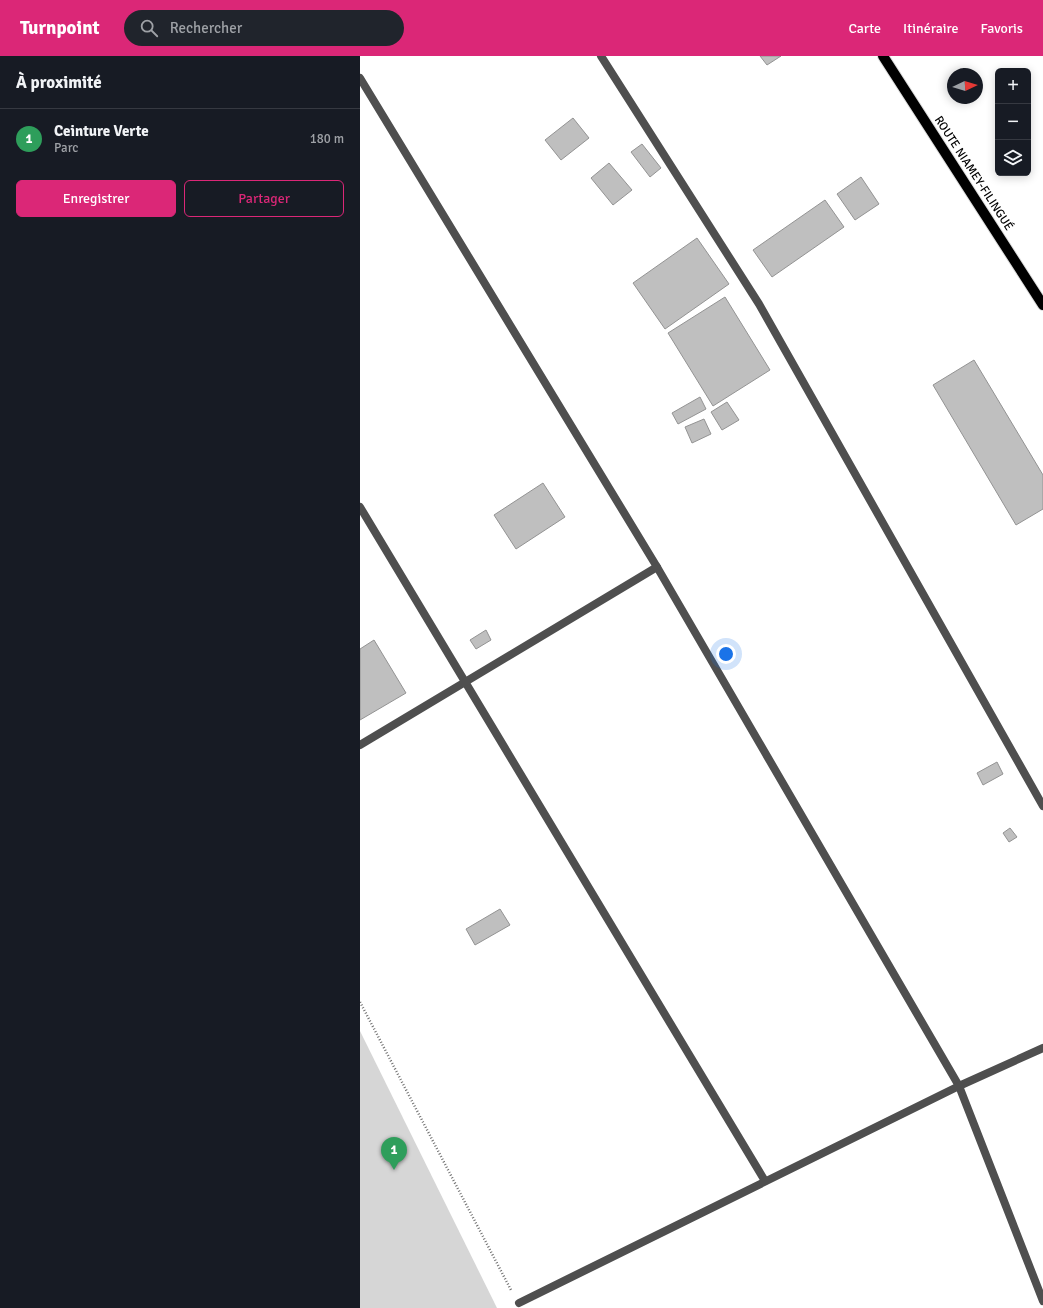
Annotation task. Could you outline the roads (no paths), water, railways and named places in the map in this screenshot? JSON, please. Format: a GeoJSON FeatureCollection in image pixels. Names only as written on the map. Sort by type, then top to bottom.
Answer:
{"type":"FeatureCollection","features":[{"type":"Feature","properties":{"kind":"main road","name":"ROUTE NIAMEY-FILINGUÉ"},"geometry":{"type":"LineString","coordinates":[[883,56],[1043,305]]}},
{"type":"Feature","properties":{"kind":"street"},"geometry":{"type":"LineString","coordinates":[[601,56],[759,304],[1043,806]]}},
{"type":"Feature","properties":{"kind":"street"},"geometry":{"type":"LineString","coordinates":[[360,78],[657,566],[959,1086],[1043,1302]]}},
{"type":"Feature","properties":{"kind":"street"},"geometry":{"type":"LineString","coordinates":[[360,507],[765,1181]]}},
{"type":"Feature","properties":{"kind":"street"},"geometry":{"type":"LineString","coordinates":[[360,745],[657,566]]}},
{"type":"Feature","properties":{"kind":"street"},"geometry":{"type":"LineString","coordinates":[[519,1303],[959,1086],[1043,1048]]}},
{"type":"Feature","properties":{"kind":"place","name":"Ceinture Verte"},"geometry":{"type":"Point","coordinates":[394,1170]}}]}
